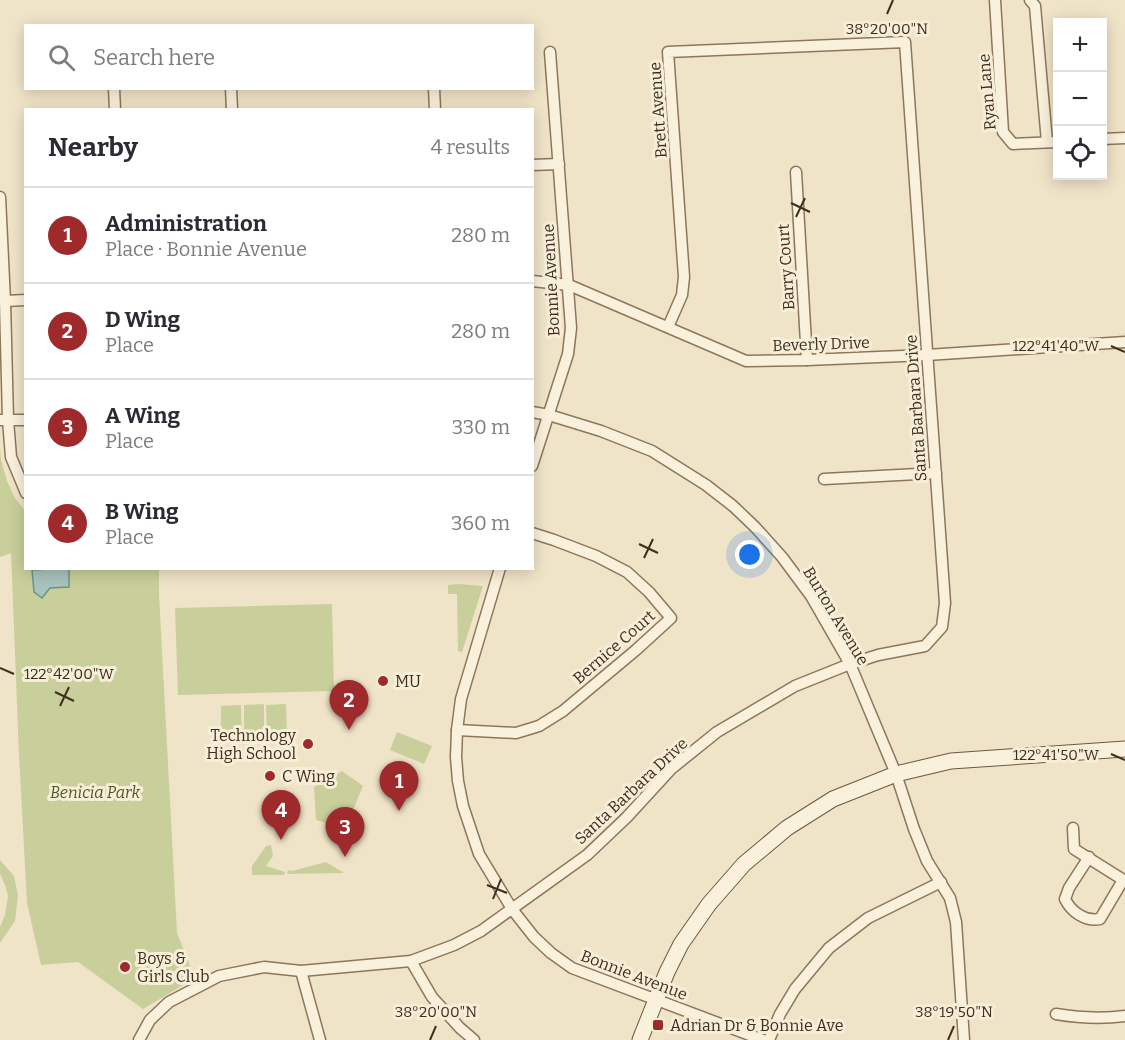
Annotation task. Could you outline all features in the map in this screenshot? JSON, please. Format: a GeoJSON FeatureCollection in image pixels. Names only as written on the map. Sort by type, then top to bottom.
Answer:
{"type":"FeatureCollection","features":[{"type":"Feature","properties":{"kind":"street","name":"Ryan Lane"},"geometry":{"type":"LineString","coordinates":[[994,0],[1003,132],[1012,144],[1052,142],[1035,6],[1030,0]]}},
{"type":"Feature","properties":{"kind":"street","name":"Brett Avenue"},"geometry":{"type":"LineString","coordinates":[[668,327],[682,295],[684,277],[668,52],[905,42]]}},
{"type":"Feature","properties":{"kind":"street","name":"Santa Barbara Drive"},"geometry":{"type":"LineString","coordinates":[[139,1040],[150,1020],[169,1002],[219,976],[264,967],[301,971],[411,961],[454,945],[481,931],[586,855],[627,817],[671,769],[717,732],[795,686],[878,655],[925,646],[942,627],[945,603],[905,42]]}},
{"type":"Feature","properties":{"kind":"street","name":"Bonnie Avenue"},"geometry":{"type":"LineString","coordinates":[[534,460],[568,354],[571,328],[550,52]]}},
{"type":"Feature","properties":{"kind":"street"},"geometry":{"type":"LineString","coordinates":[[114,90],[114,108]]}},
{"type":"Feature","properties":{"kind":"street"},"geometry":{"type":"LineString","coordinates":[[231,90],[232,108]]}},
{"type":"Feature","properties":{"kind":"street"},"geometry":{"type":"LineString","coordinates":[[434,90],[435,108]]}},
{"type":"Feature","properties":{"kind":"street"},"geometry":{"type":"LineString","coordinates":[[1107,140],[1125,138]]}},
{"type":"Feature","properties":{"kind":"street"},"geometry":{"type":"LineString","coordinates":[[534,165],[559,164]]}},
{"type":"Feature","properties":{"kind":"street","name":"Barry Court"},"geometry":{"type":"LineString","coordinates":[[795,172],[807,360]]}},
{"type":"Feature","properties":{"kind":"street"},"geometry":{"type":"LineString","coordinates":[[0,197],[5,301],[4,420],[11,457],[24,488]]}},
{"type":"Feature","properties":{"kind":"street","name":"Beverly Drive"},"geometry":{"type":"LineString","coordinates":[[534,281],[569,285],[746,361],[927,355],[1125,342]]}},
{"type":"Feature","properties":{"kind":"street"},"geometry":{"type":"LineString","coordinates":[[5,301],[24,300]]}},
{"type":"Feature","properties":{"kind":"street","name":"Burton Avenue"},"geometry":{"type":"LineString","coordinates":[[534,412],[549,414],[601,431],[652,451],[706,486],[733,506],[782,557],[811,596],[850,664],[896,774],[927,861],[950,898],[956,922],[964,1040]]}},
{"type":"Feature","properties":{"kind":"street"},"geometry":{"type":"LineString","coordinates":[[4,420],[24,420]]}},
{"type":"Feature","properties":{"kind":"street"},"geometry":{"type":"LineString","coordinates":[[824,479],[936,472]]}},
{"type":"Feature","properties":{"kind":"street","name":"Bernice Court"},"geometry":{"type":"LineString","coordinates":[[457,730],[516,733],[539,726],[572,703],[671,618],[649,592],[627,572],[596,556],[534,534]]}},
{"type":"Feature","properties":{"kind":"street","name":"Bonnie Avenue"},"geometry":{"type":"LineString","coordinates":[[499,570],[461,699],[457,730],[458,781],[463,806],[479,854],[512,909],[534,937],[572,968],[763,1040]]}},
{"type":"Feature","properties":{"kind":"street"},"geometry":{"type":"LineString","coordinates":[[640,1040],[667,972],[681,945],[709,904],[744,864],[787,828],[833,799],[896,774],[951,761],[1125,748]]}},
{"type":"Feature","properties":{"kind":"street"},"geometry":{"type":"LineString","coordinates":[[1072,828],[1074,849],[1089,857],[1124,881],[1100,919],[1092,921],[1082,917],[1068,905],[1065,899],[1069,888],[1089,857]]}},
{"type":"Feature","properties":{"kind":"street"},"geometry":{"type":"LineString","coordinates":[[769,1040],[780,1014],[795,989],[829,948],[868,918],[940,882]]}},
{"type":"Feature","properties":{"kind":"street"},"geometry":{"type":"LineString","coordinates":[[411,961],[432,997],[474,1040]]}},
{"type":"Feature","properties":{"kind":"street"},"geometry":{"type":"LineString","coordinates":[[301,971],[320,1040]]}},
{"type":"Feature","properties":{"kind":"street"},"geometry":{"type":"LineString","coordinates":[[1056,1014],[1083,1018],[1125,1016]]}},
{"type":"Feature","properties":{"kind":"green space","name":"Benicia Park"},"geometry":{"type":"Polygon","coordinates":[[[0,448],[7,481],[24,510],[24,570],[159,570],[177,933],[195,978],[143,1009],[78,962],[41,965],[27,903],[11,553],[0,557],[0,448]]]}},
{"type":"Feature","properties":{"kind":"green space"},"geometry":{"type":"Polygon","coordinates":[[[448,585],[483,586],[462,652],[458,651],[457,594],[448,594],[448,585]]]}},
{"type":"Feature","properties":{"kind":"green space"},"geometry":{"type":"Polygon","coordinates":[[[332,604],[334,691],[178,695],[175,608],[332,604]]]}},
{"type":"Feature","properties":{"kind":"green space"},"geometry":{"type":"Polygon","coordinates":[[[264,704],[264,739],[244,740],[244,705],[264,704]]]}},
{"type":"Feature","properties":{"kind":"green space"},"geometry":{"type":"Polygon","coordinates":[[[286,704],[287,739],[267,739],[266,705],[286,704]]]}},
{"type":"Feature","properties":{"kind":"green space"},"geometry":{"type":"Polygon","coordinates":[[[241,705],[242,740],[221,741],[221,706],[241,705]]]}},
{"type":"Feature","properties":{"kind":"green space"},"geometry":{"type":"Polygon","coordinates":[[[397,732],[432,746],[424,764],[390,750],[397,732]]]}},
{"type":"Feature","properties":{"kind":"green space"},"geometry":{"type":"Polygon","coordinates":[[[342,771],[363,786],[345,829],[316,820],[314,787],[342,771]]]}},
{"type":"Feature","properties":{"kind":"green space"},"geometry":{"type":"Polygon","coordinates":[[[271,845],[273,856],[266,866],[285,872],[284,875],[252,875],[252,866],[266,846],[271,845]]]}},
{"type":"Feature","properties":{"kind":"green space"},"geometry":{"type":"Polygon","coordinates":[[[0,860],[14,876],[18,895],[15,921],[0,943],[0,927],[5,915],[8,896],[0,874],[0,860]]]}},
{"type":"Feature","properties":{"kind":"green space"},"geometry":{"type":"Polygon","coordinates":[[[326,862],[344,873],[287,874],[288,870],[292,871],[326,862]]]}},
{"type":"Feature","properties":{"kind":"water"},"geometry":{"type":"Polygon","coordinates":[[[32,570],[69,570],[69,587],[50,588],[42,598],[34,592],[32,570]]]}},
{"type":"Feature","properties":{"kind":"place","name":"MU"},"geometry":{"type":"Point","coordinates":[383,681]}},
{"type":"Feature","properties":{"kind":"place","name":"D Wing"},"geometry":{"type":"Point","coordinates":[349,730]}},
{"type":"Feature","properties":{"kind":"place","name":"Technology High School"},"geometry":{"type":"Point","coordinates":[308,744]}},
{"type":"Feature","properties":{"kind":"place","name":"C Wing"},"geometry":{"type":"Point","coordinates":[270,776]}},
{"type":"Feature","properties":{"kind":"place","name":"Administration"},"geometry":{"type":"Point","coordinates":[399,811]}},
{"type":"Feature","properties":{"kind":"place","name":"B Wing"},"geometry":{"type":"Point","coordinates":[281,840]}},
{"type":"Feature","properties":{"kind":"place","name":"A Wing"},"geometry":{"type":"Point","coordinates":[345,857]}},
{"type":"Feature","properties":{"kind":"place","name":"Boys & Girls Club"},"geometry":{"type":"Point","coordinates":[125,967]}},
{"type":"Feature","properties":{"kind":"place","name":"Adrian Dr & Bonnie Ave"},"geometry":{"type":"Point","coordinates":[658,1025]}}]}
